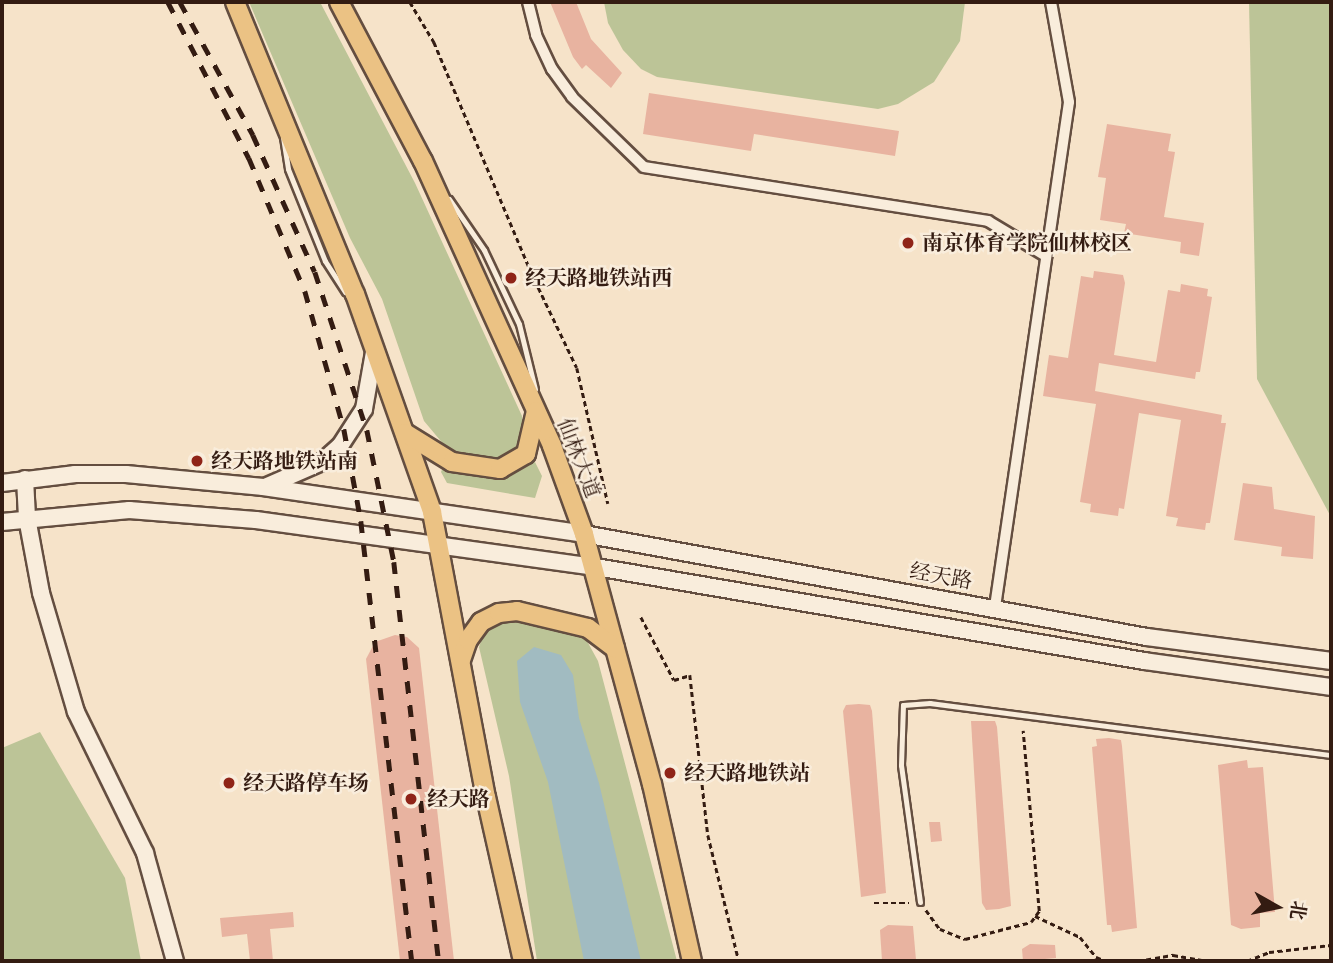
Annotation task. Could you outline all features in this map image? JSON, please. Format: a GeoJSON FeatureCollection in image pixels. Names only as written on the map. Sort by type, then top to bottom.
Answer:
{"type":"FeatureCollection","features":[{"type":"Feature","properties":{"kind":"main road"},"geometry":{"type":"LineString","coordinates":[[235,2],[275,92],[365,320],[432,512],[460,663],[523,961]]}},
{"type":"Feature","properties":{"kind":"main road","name":"仙林大道"},"geometry":{"type":"LineString","coordinates":[[339,2],[423,161],[552,446],[596,567],[652,784],[692,961]]}},
{"type":"Feature","properties":{"kind":"main road"},"geometry":{"type":"LineString","coordinates":[[263,487],[322,462],[354,429],[371,386],[374,346]]}},
{"type":"Feature","properties":{"kind":"main road"},"geometry":{"type":"LineString","coordinates":[[405,433],[452,461],[500,469],[526,454],[536,411]]}},
{"type":"Feature","properties":{"kind":"main road","name":"经天路"},"geometry":{"type":"LineString","coordinates":[[2,483],[25,479],[126,474],[263,487],[584,534],[995,607],[1147,637],[1331,661]]}},
{"type":"Feature","properties":{"kind":"main road"},"geometry":{"type":"LineString","coordinates":[[25,479],[27,518],[41,593],[76,712],[145,853],[175,961]]}},
{"type":"Feature","properties":{"kind":"main road"},"geometry":{"type":"LineString","coordinates":[[2,522],[78,512],[193,512],[596,567],[1157,663],[1331,687]]}},
{"type":"Feature","properties":{"kind":"main road"},"geometry":{"type":"LineString","coordinates":[[460,663],[468,640],[481,622],[499,613],[561,619],[588,628],[615,648]]}},
{"type":"Feature","properties":{"kind":"street"},"geometry":{"type":"LineString","coordinates":[[528,2],[536,35],[552,69],[572,97],[644,167],[988,221],[1046,256]]}},
{"type":"Feature","properties":{"kind":"street"},"geometry":{"type":"LineString","coordinates":[[995,607],[1069,102],[1051,2]]}},
{"type":"Feature","properties":{"kind":"lane"},"geometry":{"type":"LineString","coordinates":[[423,161],[484,250],[519,324],[552,446]]}},
{"type":"Feature","properties":{"kind":"lane"},"geometry":{"type":"LineString","coordinates":[[920,902],[901,765],[903,705],[930,703],[1331,755]]}},
{"type":"Feature","properties":{"kind":"path"},"geometry":{"type":"LineString","coordinates":[[410,2],[434,42],[531,272],[577,368],[608,503]]}},
{"type":"Feature","properties":{"kind":"path"},"geometry":{"type":"LineString","coordinates":[[642,617],[674,680],[690,675],[708,835],[738,961]]}},
{"type":"Feature","properties":{"kind":"path"},"geometry":{"type":"LineString","coordinates":[[874,903],[920,902],[940,929],[965,939],[1031,922],[1039,911],[1024,731]]}},
{"type":"Feature","properties":{"kind":"path"},"geometry":{"type":"LineString","coordinates":[[1035,916],[1080,937],[1096,957],[1106,961]]}},
{"type":"Feature","properties":{"kind":"path"},"geometry":{"type":"LineString","coordinates":[[1247,961],[1269,952],[1331,945]]}},
{"type":"Feature","properties":{"kind":"path"},"geometry":{"type":"LineString","coordinates":[[1138,961],[1173,955],[1207,961]]}},
{"type":"Feature","properties":{"kind":"green space"},"geometry":{"type":"Polygon","coordinates":[[[249,2],[320,2],[415,183],[522,416],[524,432],[510,457],[495,464],[450,452],[424,421],[382,299],[350,238],[249,2]]]}},
{"type":"Feature","properties":{"kind":"green space"},"geometry":{"type":"Polygon","coordinates":[[[604,2],[965,2],[960,41],[934,82],[898,104],[878,109],[657,77],[641,69],[623,50],[608,23],[604,2]]]}},
{"type":"Feature","properties":{"kind":"green space"},"geometry":{"type":"Polygon","coordinates":[[[1249,2],[1331,2],[1331,517],[1257,379],[1249,2]]]}},
{"type":"Feature","properties":{"kind":"green space"},"geometry":{"type":"Polygon","coordinates":[[[535,462],[542,476],[535,498],[447,483],[441,472],[443,467],[487,477],[506,475],[535,462]]]}},
{"type":"Feature","properties":{"kind":"green space"},"geometry":{"type":"Polygon","coordinates":[[[509,618],[572,631],[587,641],[598,661],[677,961],[537,961],[509,776],[479,647],[484,633],[509,618]]]}},
{"type":"Feature","properties":{"kind":"green space"},"geometry":{"type":"Polygon","coordinates":[[[40,732],[125,878],[141,961],[2,961],[2,748],[40,732]]]}},
{"type":"Feature","properties":{"kind":"water"},"geometry":{"type":"Polygon","coordinates":[[[534,647],[561,655],[573,675],[579,718],[599,783],[641,961],[584,961],[548,782],[520,702],[517,661],[534,647]]]}},
{"type":"Feature","properties":{"kind":"building"},"geometry":{"type":"Polygon","coordinates":[[[550,2],[576,2],[591,39],[622,73],[611,88],[586,65],[582,69],[573,57],[550,2]]]}},
{"type":"Feature","properties":{"kind":"building"},"geometry":{"type":"Polygon","coordinates":[[[649,93],[899,131],[895,156],[754,134],[751,151],[643,134],[649,93]]]}},
{"type":"Feature","properties":{"kind":"building"},"geometry":{"type":"Polygon","coordinates":[[[1107,124],[1171,134],[1168,151],[1175,152],[1164,217],[1204,223],[1199,256],[1180,253],[1181,242],[1124,233],[1126,224],[1100,220],[1106,178],[1098,177],[1107,124]]]}},
{"type":"Feature","properties":{"kind":"building"},"geometry":{"type":"Polygon","coordinates":[[[1094,271],[1123,275],[1125,283],[1114,355],[1156,362],[1168,290],[1180,292],[1181,284],[1208,289],[1207,296],[1212,297],[1200,372],[1196,372],[1195,379],[1099,363],[1095,391],[1222,415],[1221,423],[1226,423],[1210,523],[1206,523],[1205,530],[1176,526],[1178,518],[1166,516],[1181,420],[1139,413],[1124,509],[1119,508],[1118,516],[1090,512],[1091,504],[1080,502],[1096,404],[1043,396],[1049,355],[1068,358],[1081,276],[1093,278],[1094,271]]]}},
{"type":"Feature","properties":{"kind":"building"},"geometry":{"type":"Polygon","coordinates":[[[1243,483],[1272,487],[1274,509],[1315,516],[1313,559],[1281,556],[1282,547],[1234,540],[1243,483]]]}},
{"type":"Feature","properties":{"kind":"building","name":"经天路"},"geometry":{"type":"Polygon","coordinates":[[[395,635],[407,637],[419,648],[454,961],[400,961],[366,659],[375,642],[395,635]]]}},
{"type":"Feature","properties":{"kind":"building"},"geometry":{"type":"Polygon","coordinates":[[[846,705],[870,705],[872,711],[886,893],[861,897],[843,711],[846,705]]]}},
{"type":"Feature","properties":{"kind":"building"},"geometry":{"type":"Polygon","coordinates":[[[971,721],[995,721],[997,727],[1011,906],[999,909],[986,910],[982,903],[971,721]]]}},
{"type":"Feature","properties":{"kind":"building"},"geometry":{"type":"Polygon","coordinates":[[[1096,739],[1121,740],[1122,746],[1137,928],[1112,932],[1111,925],[1107,925],[1092,747],[1097,746],[1096,739]]]}},
{"type":"Feature","properties":{"kind":"building"},"geometry":{"type":"Polygon","coordinates":[[[1247,760],[1248,768],[1263,767],[1275,912],[1260,913],[1260,927],[1241,929],[1231,925],[1218,765],[1247,760]]]}},
{"type":"Feature","properties":{"kind":"building"},"geometry":{"type":"Polygon","coordinates":[[[929,822],[940,822],[942,841],[931,842],[929,822]]]}},
{"type":"Feature","properties":{"kind":"building"},"geometry":{"type":"Polygon","coordinates":[[[293,912],[294,927],[270,929],[273,961],[250,961],[247,934],[222,937],[220,918],[293,912]]]}},
{"type":"Feature","properties":{"kind":"building"},"geometry":{"type":"Polygon","coordinates":[[[888,925],[913,926],[916,960],[882,961],[880,930],[888,925]]]}},
{"type":"Feature","properties":{"kind":"building"},"geometry":{"type":"Polygon","coordinates":[[[1030,944],[1055,945],[1056,958],[1023,961],[1022,949],[1030,944]]]}},
{"type":"Feature","properties":{"kind":"railway"},"geometry":{"type":"LineString","coordinates":[[168,2],[249,158],[305,291],[344,429],[361,521],[412,961]]}},
{"type":"Feature","properties":{"kind":"railway"},"geometry":{"type":"LineString","coordinates":[[180,2],[253,135],[315,272],[367,430],[394,562],[439,961]]}},
{"type":"Feature","properties":{"kind":"place","name":"南京体育学院仙林校区"},"geometry":{"type":"Point","coordinates":[908,243]}},
{"type":"Feature","properties":{"kind":"place","name":"经天路地铁站西"},"geometry":{"type":"Point","coordinates":[511,278]}},
{"type":"Feature","properties":{"kind":"place","name":"经天路地铁站南"},"geometry":{"type":"Point","coordinates":[197,461]}},
{"type":"Feature","properties":{"kind":"place","name":"经天路地铁站"},"geometry":{"type":"Point","coordinates":[670,773]}},
{"type":"Feature","properties":{"kind":"place","name":"经天路停车场"},"geometry":{"type":"Point","coordinates":[229,783]}},
{"type":"Feature","properties":{"kind":"place","name":"经天路"},"geometry":{"type":"Point","coordinates":[411,799]}}]}
